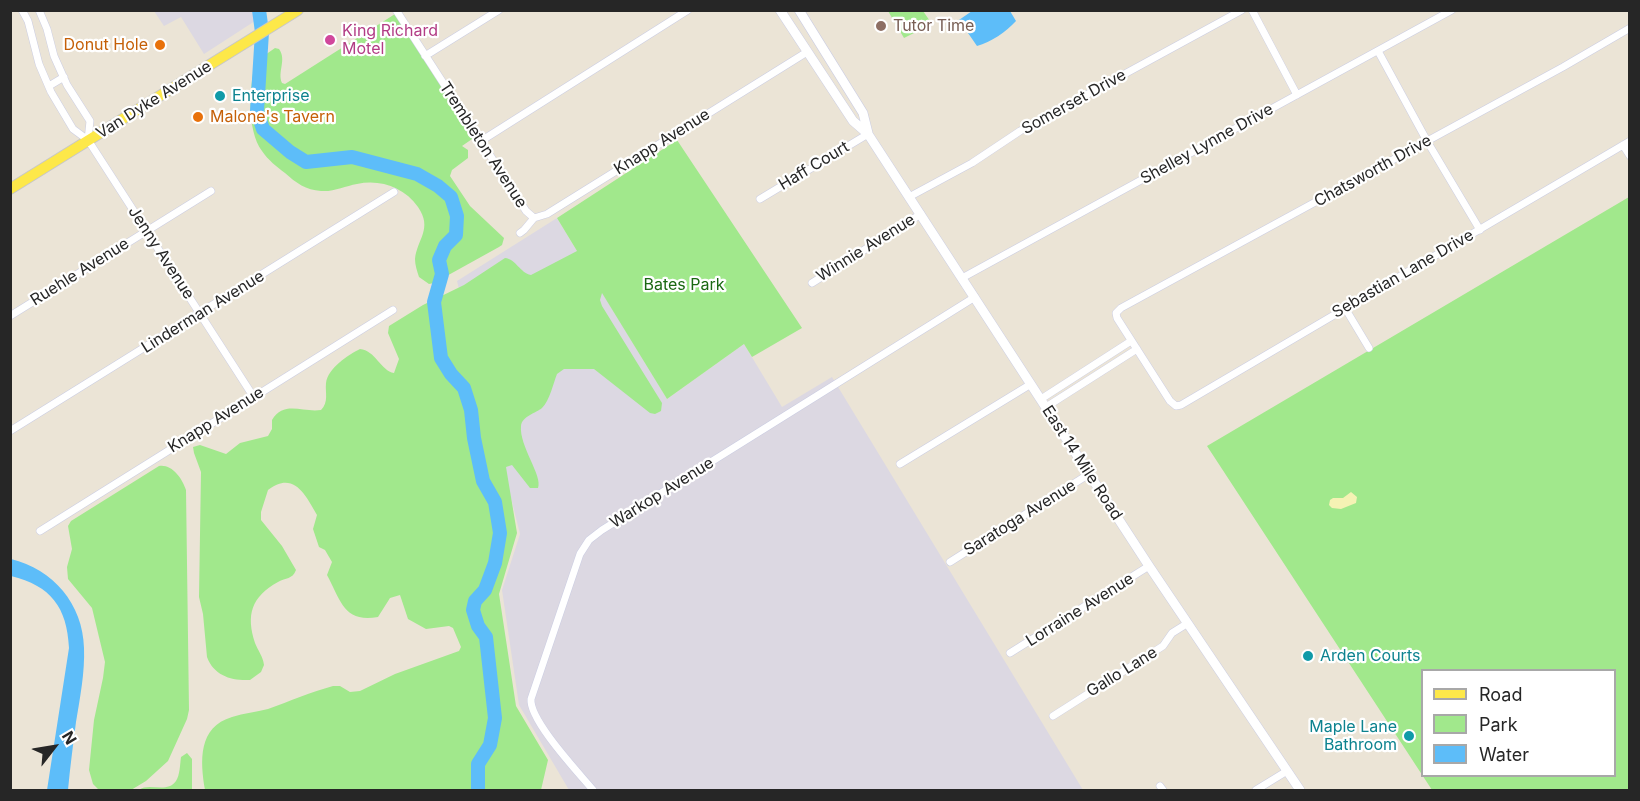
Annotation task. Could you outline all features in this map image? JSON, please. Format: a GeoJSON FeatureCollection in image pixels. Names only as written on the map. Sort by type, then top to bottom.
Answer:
{"type":"FeatureCollection","features":[{"type":"Feature","properties":{"kind":"main road","name":"Van Dyke Avenue"},"geometry":{"type":"LineString","coordinates":[[10,189],[298,10]]}},
{"type":"Feature","properties":{"kind":"main road","name":"East 14 Mile Road"},"geometry":{"type":"LineString","coordinates":[[780,10],[853,121],[868,134],[1149,566],[1300,790]]}},
{"type":"Feature","properties":{"kind":"main road","name":"East 14 Mile Road"},"geometry":{"type":"LineString","coordinates":[[799,10],[863,113],[868,134]]}},
{"type":"Feature","properties":{"kind":"street"},"geometry":{"type":"LineString","coordinates":[[22,10],[28,21],[39,64],[49,86],[73,129],[88,140]]}},
{"type":"Feature","properties":{"kind":"street"},"geometry":{"type":"LineString","coordinates":[[28,21],[39,10],[54,56],[90,121],[88,140]]}},
{"type":"Feature","properties":{"kind":"street","name":"Trembleton Avenue"},"geometry":{"type":"LineString","coordinates":[[396,10],[526,211],[534,218]]}},
{"type":"Feature","properties":{"kind":"street"},"geometry":{"type":"LineString","coordinates":[[425,56],[500,10]]}},
{"type":"Feature","properties":{"kind":"street"},"geometry":{"type":"LineString","coordinates":[[480,141],[688,10]]}},
{"type":"Feature","properties":{"kind":"street","name":"Somerset Drive"},"geometry":{"type":"LineString","coordinates":[[909,197],[972,163],[1020,131],[1242,10]]}},
{"type":"Feature","properties":{"kind":"street"},"geometry":{"type":"LineString","coordinates":[[1252,10],[1297,95]]}},
{"type":"Feature","properties":{"kind":"street","name":"Shelley Lynne Drive"},"geometry":{"type":"LineString","coordinates":[[962,278],[1452,10]]}},
{"type":"Feature","properties":{"kind":"street","name":"Chatsworth Drive"},"geometry":{"type":"LineString","coordinates":[[1131,341],[1118,320],[1116,313],[1121,308],[1563,67],[1629,28]]}},
{"type":"Feature","properties":{"kind":"street"},"geometry":{"type":"LineString","coordinates":[[1378,51],[1427,141],[1480,230]]}},
{"type":"Feature","properties":{"kind":"street","name":"Knapp Avenue"},"geometry":{"type":"LineString","coordinates":[[520,233],[534,218],[547,214],[807,52]]}},
{"type":"Feature","properties":{"kind":"street"},"geometry":{"type":"LineString","coordinates":[[49,86],[64,77]]}},
{"type":"Feature","properties":{"kind":"street","name":"Haff Court"},"geometry":{"type":"LineString","coordinates":[[759,199],[868,134]]}},
{"type":"Feature","properties":{"kind":"street","name":"Jenny Avenue"},"geometry":{"type":"LineString","coordinates":[[88,140],[253,396]]}},
{"type":"Feature","properties":{"kind":"street"},"geometry":{"type":"LineString","coordinates":[[1626,143],[1629,156]]}},
{"type":"Feature","properties":{"kind":"street","name":"Sebastian Lane Drive"},"geometry":{"type":"LineString","coordinates":[[1137,349],[1170,402],[1176,406],[1183,404],[1626,143]]}},
{"type":"Feature","properties":{"kind":"street","name":"Ruehle Avenue"},"geometry":{"type":"LineString","coordinates":[[10,316],[211,191]]}},
{"type":"Feature","properties":{"kind":"street","name":"Linderman Avenue"},"geometry":{"type":"LineString","coordinates":[[10,431],[394,192]]}},
{"type":"Feature","properties":{"kind":"street","name":"Winnie Avenue"},"geometry":{"type":"LineString","coordinates":[[812,283],[921,214]]}},
{"type":"Feature","properties":{"kind":"street","name":"Warkop Avenue"},"geometry":{"type":"LineString","coordinates":[[593,790],[541,725],[531,706],[531,699],[585,545],[602,530],[975,297]]}},
{"type":"Feature","properties":{"kind":"street"},"geometry":{"type":"LineString","coordinates":[[1345,308],[1369,348]]}},
{"type":"Feature","properties":{"kind":"street","name":"Knapp Avenue"},"geometry":{"type":"LineString","coordinates":[[40,531],[393,310]]}},
{"type":"Feature","properties":{"kind":"street"},"geometry":{"type":"LineString","coordinates":[[1131,341],[1137,349],[1043,403],[1131,341]]}},
{"type":"Feature","properties":{"kind":"street"},"geometry":{"type":"LineString","coordinates":[[900,464],[1031,384]]}},
{"type":"Feature","properties":{"kind":"street","name":"Saratoga Avenue"},"geometry":{"type":"LineString","coordinates":[[950,562],[1089,474]]}},
{"type":"Feature","properties":{"kind":"street","name":"Lorraine Avenue"},"geometry":{"type":"LineString","coordinates":[[1010,653],[1149,566]]}},
{"type":"Feature","properties":{"kind":"street","name":"Gallo Lane"},"geometry":{"type":"LineString","coordinates":[[1053,716],[1163,646],[1172,633],[1188,623]]}},
{"type":"Feature","properties":{"kind":"street"},"geometry":{"type":"LineString","coordinates":[[1256,790],[1287,771]]}},
{"type":"Feature","properties":{"kind":"shaded area"},"geometry":{"type":"Polygon","coordinates":[[[154,11],[253,11],[255,21],[204,54],[181,17],[164,26],[154,11]]]}},
{"type":"Feature","properties":{"kind":"shaded area"},"geometry":{"type":"Polygon","coordinates":[[[557,218],[667,399],[744,344],[782,407],[832,377],[1083,790],[569,790],[519,705],[502,590],[520,534],[457,281],[557,218]]]}},
{"type":"Feature","properties":{"kind":"green space"},"geometry":{"type":"Polygon","coordinates":[[[888,11],[923,11],[932,24],[904,38],[888,11]]]}},
{"type":"Feature","properties":{"kind":"green space"},"geometry":{"type":"Polygon","coordinates":[[[395,14],[475,137],[462,146],[468,150],[468,158],[452,170],[450,176],[470,206],[504,238],[499,247],[429,284],[419,277],[415,259],[423,234],[424,222],[418,207],[406,194],[391,186],[374,183],[357,184],[326,191],[302,185],[293,180],[264,154],[257,142],[251,120],[255,62],[275,48],[279,49],[282,57],[281,79],[285,84],[395,14]]]}},
{"type":"Feature","properties":{"kind":"green space","name":"Bates Park"},"geometry":{"type":"Polygon","coordinates":[[[677,140],[802,328],[752,357],[744,344],[667,399],[602,293],[600,300],[602,306],[662,403],[661,411],[655,414],[650,413],[594,369],[564,369],[557,374],[545,405],[522,423],[521,434],[539,483],[538,488],[530,488],[512,465],[506,467],[517,533],[499,594],[516,706],[548,760],[541,790],[205,790],[202,768],[204,746],[207,737],[221,722],[268,709],[333,686],[340,686],[350,692],[360,691],[395,674],[459,651],[461,647],[453,628],[449,626],[426,629],[408,619],[400,595],[390,598],[378,617],[358,617],[345,608],[327,575],[332,562],[325,550],[319,547],[313,529],[317,515],[304,493],[292,484],[285,483],[268,490],[261,512],[261,520],[282,546],[296,570],[291,577],[278,582],[262,594],[253,608],[252,633],[264,665],[261,672],[250,680],[237,680],[219,673],[207,657],[199,597],[201,472],[193,447],[200,445],[226,454],[240,443],[268,436],[272,429],[272,420],[282,410],[321,410],[326,401],[326,383],[330,372],[344,358],[360,349],[370,353],[385,369],[394,373],[399,359],[388,333],[389,326],[423,305],[464,285],[505,258],[531,275],[577,251],[557,218],[677,140]]]}},
{"type":"Feature","properties":{"kind":"green space"},"geometry":{"type":"Polygon","coordinates":[[[1629,197],[1629,790],[1432,790],[1424,777],[1616,777],[1616,669],[1421,669],[1421,773],[1207,446],[1629,197]]]}},
{"type":"Feature","properties":{"kind":"green space"},"geometry":{"type":"Polygon","coordinates":[[[159,466],[168,467],[176,473],[186,490],[189,710],[168,761],[146,781],[131,790],[99,790],[93,784],[89,770],[94,720],[105,662],[92,608],[68,579],[67,567],[72,549],[68,526],[71,521],[159,466]]]}},
{"type":"Feature","properties":{"kind":"green space"},"geometry":{"type":"Polygon","coordinates":[[[187,753],[192,759],[192,790],[139,790],[172,785],[178,776],[181,757],[187,753]]]}},
{"type":"Feature","properties":{"kind":"sand"},"geometry":{"type":"Polygon","coordinates":[[[1351,492],[1357,497],[1356,503],[1341,509],[1332,508],[1329,505],[1333,498],[1343,498],[1351,492]]]}},
{"type":"Feature","properties":{"kind":"water"},"geometry":{"type":"Polygon","coordinates":[[[972,11],[1010,11],[1016,21],[998,36],[977,46],[959,20],[972,11]]]}},
{"type":"Feature","properties":{"kind":"water"},"geometry":{"type":"Polygon","coordinates":[[[11,559],[40,571],[63,591],[72,603],[82,632],[83,676],[68,790],[47,790],[69,648],[65,621],[54,600],[46,592],[25,580],[11,576],[11,559]]]}},
{"type":"Feature","properties":{"kind":"waterway"},"geometry":{"type":"LineString","coordinates":[[259,10],[262,32],[257,111],[263,129],[290,152],[306,162],[352,157],[417,174],[438,186],[451,197],[457,216],[456,235],[445,246],[439,260],[442,274],[434,302],[441,358],[464,388],[471,410],[483,481],[495,502],[500,533],[495,563],[485,590],[475,601],[473,610],[478,626],[486,637],[495,718],[490,745],[478,764],[478,790]]}},
{"type":"Feature","properties":{"kind":"place","name":"Tutor Time"},"geometry":{"type":"Point","coordinates":[881,26]}},
{"type":"Feature","properties":{"kind":"place","name":"King Richard Motel"},"geometry":{"type":"Point","coordinates":[330,40]}},
{"type":"Feature","properties":{"kind":"place","name":"Donut Hole"},"geometry":{"type":"Point","coordinates":[160,45]}},
{"type":"Feature","properties":{"kind":"place","name":"Enterprise"},"geometry":{"type":"Point","coordinates":[220,96]}},
{"type":"Feature","properties":{"kind":"place","name":"Malone's Tavern"},"geometry":{"type":"Point","coordinates":[198,117]}},
{"type":"Feature","properties":{"kind":"place","name":"Arden Courts"},"geometry":{"type":"Point","coordinates":[1308,656]}},
{"type":"Feature","properties":{"kind":"place","name":"Maple Lane Bathroom"},"geometry":{"type":"Point","coordinates":[1409,736]}}]}
